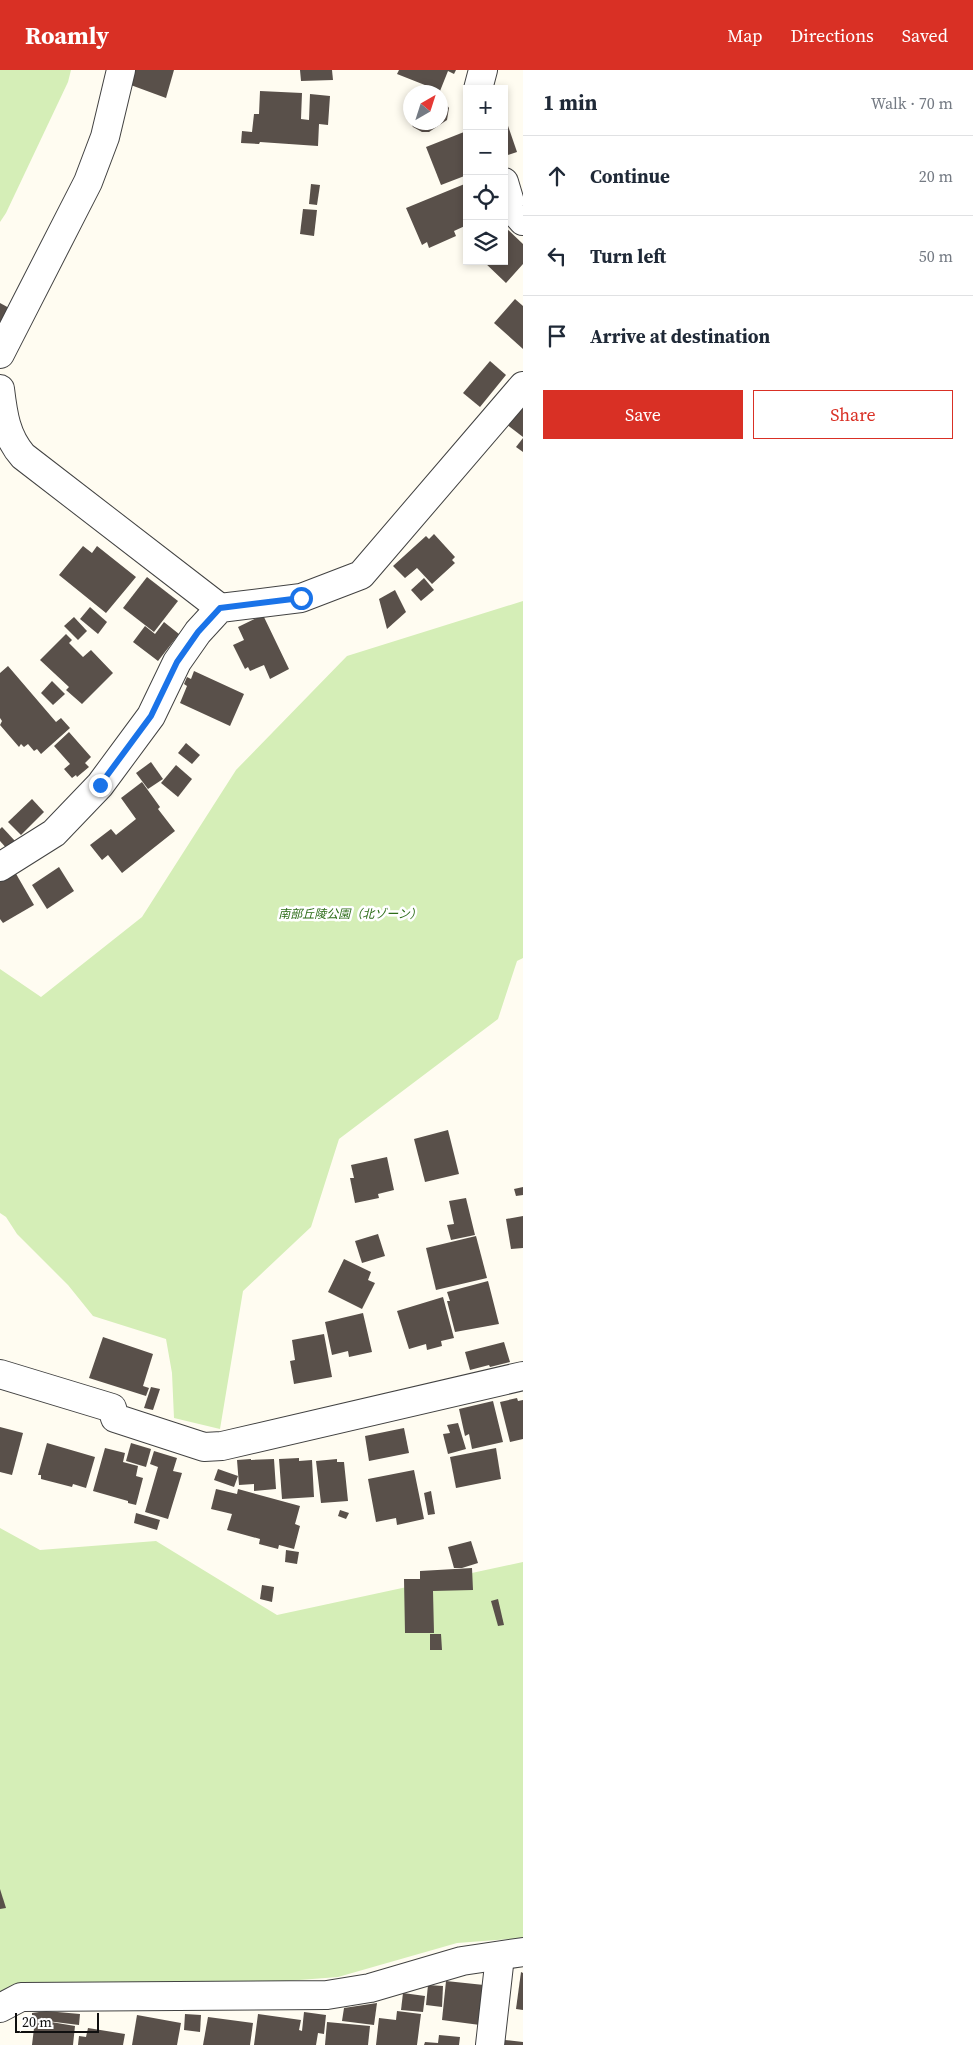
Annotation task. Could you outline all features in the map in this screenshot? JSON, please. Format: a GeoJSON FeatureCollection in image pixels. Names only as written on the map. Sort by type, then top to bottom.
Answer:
{"type":"FeatureCollection","features":[{"type":"Feature","properties":{"kind":"street"},"geometry":{"type":"LineString","coordinates":[[0,354],[88,182],[105,137],[121,70]]}},
{"type":"Feature","properties":{"kind":"street"},"geometry":{"type":"LineString","coordinates":[[479,85],[482,70]]}},
{"type":"Feature","properties":{"kind":"street"},"geometry":{"type":"LineString","coordinates":[[508,196],[512,209],[523,221]]}},
{"type":"Feature","properties":{"kind":"street"},"geometry":{"type":"LineString","coordinates":[[0,867],[54,833],[100,785],[151,716],[177,662],[198,632],[220,608],[301,598],[361,575],[523,386]]}},
{"type":"Feature","properties":{"kind":"street"},"geometry":{"type":"LineString","coordinates":[[0,389],[8,434],[15,447],[23,456],[220,608]]}},
{"type":"Feature","properties":{"kind":"street"},"geometry":{"type":"LineString","coordinates":[[0,1374],[112,1408],[115,1418],[204,1446],[222,1446],[523,1376]]}},
{"type":"Feature","properties":{"kind":"street"},"geometry":{"type":"LineString","coordinates":[[0,2008],[21,1997],[327,1995],[370,1988],[462,1961],[512,1954],[490,2045]]}},
{"type":"Feature","properties":{"kind":"green space"},"geometry":{"type":"Polygon","coordinates":[[[0,70],[71,70],[68,82],[0,222],[0,70]]]}},
{"type":"Feature","properties":{"kind":"green space","name":"南部丘陵公園（北ゾーン）"},"geometry":{"type":"Polygon","coordinates":[[[523,601],[523,958],[517,961],[498,1019],[339,1139],[311,1227],[243,1291],[220,1429],[174,1418],[172,1373],[166,1339],[93,1316],[68,1285],[17,1234],[6,1217],[0,1213],[0,969],[41,997],[142,917],[236,770],[347,656],[523,601]]]}},
{"type":"Feature","properties":{"kind":"green space"},"geometry":{"type":"Polygon","coordinates":[[[0,1528],[40,1550],[156,1541],[277,1615],[523,1562],[523,1938],[457,1943],[338,1977],[0,2003],[0,1528]]]}},
{"type":"Feature","properties":{"kind":"building"},"geometry":{"type":"Polygon","coordinates":[[[134,70],[174,70],[166,98],[128,84],[134,70]]]}},
{"type":"Feature","properties":{"kind":"building"},"geometry":{"type":"Polygon","coordinates":[[[300,70],[332,70],[333,80],[301,81],[300,70]]]}},
{"type":"Feature","properties":{"kind":"building"},"geometry":{"type":"Polygon","coordinates":[[[399,70],[456,70],[454,74],[448,71],[442,85],[425,85],[397,74],[399,70]]]}},
{"type":"Feature","properties":{"kind":"building"},"geometry":{"type":"Polygon","coordinates":[[[260,91],[302,93],[301,119],[309,120],[310,94],[330,96],[328,125],[319,124],[318,146],[260,142],[259,144],[241,143],[242,131],[252,132],[254,114],[259,114],[260,91]]]}},
{"type":"Feature","properties":{"kind":"building"},"geometry":{"type":"Polygon","coordinates":[[[508,126],[517,152],[508,155],[508,126]]]}},
{"type":"Feature","properties":{"kind":"building"},"geometry":{"type":"Polygon","coordinates":[[[418,130],[432,130],[429,132],[418,130]]]}},
{"type":"Feature","properties":{"kind":"building"},"geometry":{"type":"Polygon","coordinates":[[[463,132],[463,177],[441,185],[426,147],[463,132]]]}},
{"type":"Feature","properties":{"kind":"building"},"geometry":{"type":"Polygon","coordinates":[[[311,184],[320,185],[317,205],[309,204],[311,184]]]}},
{"type":"Feature","properties":{"kind":"building"},"geometry":{"type":"Polygon","coordinates":[[[463,185],[463,227],[454,231],[456,236],[429,248],[427,242],[422,245],[406,208],[463,185]]]}},
{"type":"Feature","properties":{"kind":"building"},"geometry":{"type":"Polygon","coordinates":[[[303,209],[317,210],[314,236],[300,234],[303,209]]]}},
{"type":"Feature","properties":{"kind":"building"},"geometry":{"type":"Polygon","coordinates":[[[508,230],[523,244],[523,264],[506,283],[487,265],[508,265],[508,230]]]}},
{"type":"Feature","properties":{"kind":"building"},"geometry":{"type":"Polygon","coordinates":[[[515,299],[523,306],[523,349],[494,323],[515,299]]]}},
{"type":"Feature","properties":{"kind":"building"},"geometry":{"type":"Polygon","coordinates":[[[0,303],[11,309],[0,330],[0,303]]]}},
{"type":"Feature","properties":{"kind":"building"},"geometry":{"type":"Polygon","coordinates":[[[490,361],[506,375],[480,407],[463,393],[490,361]]]}},
{"type":"Feature","properties":{"kind":"building"},"geometry":{"type":"Polygon","coordinates":[[[523,395],[523,437],[502,421],[523,395]]]}},
{"type":"Feature","properties":{"kind":"building"},"geometry":{"type":"Polygon","coordinates":[[[523,438],[523,452],[516,447],[523,438]]]}},
{"type":"Feature","properties":{"kind":"building"},"geometry":{"type":"Polygon","coordinates":[[[434,534],[455,557],[452,560],[455,563],[432,584],[417,568],[405,578],[393,566],[426,536],[429,539],[434,534]]]}},
{"type":"Feature","properties":{"kind":"building"},"geometry":{"type":"Polygon","coordinates":[[[83,546],[92,553],[97,546],[136,577],[106,613],[59,575],[83,546]]]}},
{"type":"Feature","properties":{"kind":"building"},"geometry":{"type":"Polygon","coordinates":[[[147,577],[178,601],[154,632],[123,608],[147,577]]]}},
{"type":"Feature","properties":{"kind":"building"},"geometry":{"type":"Polygon","coordinates":[[[424,578],[434,590],[421,601],[411,590],[424,578]]]}},
{"type":"Feature","properties":{"kind":"building"},"geometry":{"type":"Polygon","coordinates":[[[395,590],[406,612],[387,629],[379,599],[395,590]]]}},
{"type":"Feature","properties":{"kind":"building"},"geometry":{"type":"Polygon","coordinates":[[[90,607],[107,622],[98,634],[80,619],[90,607]]]}},
{"type":"Feature","properties":{"kind":"building"},"geometry":{"type":"Polygon","coordinates":[[[263,615],[289,669],[270,679],[264,665],[250,671],[248,667],[245,669],[233,645],[244,640],[238,627],[263,615]]]}},
{"type":"Feature","properties":{"kind":"building"},"geometry":{"type":"Polygon","coordinates":[[[74,617],[87,631],[78,640],[64,626],[74,617]]]}},
{"type":"Feature","properties":{"kind":"building"},"geometry":{"type":"Polygon","coordinates":[[[164,622],[179,634],[158,661],[133,642],[145,626],[155,634],[164,622]]]}},
{"type":"Feature","properties":{"kind":"building"},"geometry":{"type":"Polygon","coordinates":[[[66,634],[72,640],[69,643],[83,657],[91,650],[113,673],[82,704],[66,690],[69,687],[40,660],[66,634]]]}},
{"type":"Feature","properties":{"kind":"building"},"geometry":{"type":"Polygon","coordinates":[[[8,666],[56,722],[61,718],[70,728],[41,754],[37,749],[34,751],[28,744],[24,747],[21,744],[19,747],[0,725],[2,721],[0,718],[0,673],[8,666]]]}},
{"type":"Feature","properties":{"kind":"building"},"geometry":{"type":"Polygon","coordinates":[[[194,671],[244,694],[230,726],[180,703],[187,686],[184,684],[187,677],[191,679],[194,671]]]}},
{"type":"Feature","properties":{"kind":"building"},"geometry":{"type":"Polygon","coordinates":[[[52,681],[65,694],[53,705],[41,693],[52,681]]]}},
{"type":"Feature","properties":{"kind":"building"},"geometry":{"type":"Polygon","coordinates":[[[69,732],[91,757],[85,763],[89,767],[77,777],[76,775],[72,778],[64,769],[70,764],[54,746],[69,732]]]}},
{"type":"Feature","properties":{"kind":"building"},"geometry":{"type":"Polygon","coordinates":[[[186,743],[200,755],[192,764],[178,753],[186,743]]]}},
{"type":"Feature","properties":{"kind":"building"},"geometry":{"type":"Polygon","coordinates":[[[151,762],[163,779],[148,789],[136,773],[151,762]]]}},
{"type":"Feature","properties":{"kind":"building"},"geometry":{"type":"Polygon","coordinates":[[[176,765],[192,779],[178,797],[161,783],[176,765]]]}},
{"type":"Feature","properties":{"kind":"building"},"geometry":{"type":"Polygon","coordinates":[[[142,782],[160,807],[158,809],[175,831],[122,873],[108,855],[102,860],[90,845],[111,829],[116,835],[136,819],[121,798],[142,782]]]}},
{"type":"Feature","properties":{"kind":"building"},"geometry":{"type":"Polygon","coordinates":[[[32,799],[44,812],[21,835],[8,822],[32,799]]]}},
{"type":"Feature","properties":{"kind":"building"},"geometry":{"type":"Polygon","coordinates":[[[2,827],[16,842],[8,850],[0,841],[0,829],[2,827]]]}},
{"type":"Feature","properties":{"kind":"building"},"geometry":{"type":"Polygon","coordinates":[[[59,867],[74,891],[47,909],[32,885],[59,867]]]}},
{"type":"Feature","properties":{"kind":"building"},"geometry":{"type":"Polygon","coordinates":[[[15,872],[34,905],[3,923],[0,919],[0,881],[15,872]]]}},
{"type":"Feature","properties":{"kind":"building"},"geometry":{"type":"Polygon","coordinates":[[[448,1130],[459,1174],[425,1182],[414,1139],[448,1130]]]}},
{"type":"Feature","properties":{"kind":"building"},"geometry":{"type":"Polygon","coordinates":[[[387,1157],[394,1190],[378,1194],[379,1198],[355,1203],[350,1178],[354,1178],[351,1165],[387,1157]]]}},
{"type":"Feature","properties":{"kind":"building"},"geometry":{"type":"Polygon","coordinates":[[[523,1187],[523,1195],[516,1196],[514,1189],[523,1187]]]}},
{"type":"Feature","properties":{"kind":"building"},"geometry":{"type":"Polygon","coordinates":[[[466,1198],[475,1235],[451,1240],[447,1225],[454,1224],[449,1201],[466,1198]]]}},
{"type":"Feature","properties":{"kind":"building"},"geometry":{"type":"Polygon","coordinates":[[[523,1216],[523,1248],[511,1249],[506,1219],[523,1216]]]}},
{"type":"Feature","properties":{"kind":"building"},"geometry":{"type":"Polygon","coordinates":[[[378,1234],[385,1256],[362,1263],[355,1241],[378,1234]]]}},
{"type":"Feature","properties":{"kind":"building"},"geometry":{"type":"Polygon","coordinates":[[[476,1236],[487,1278],[436,1290],[426,1248],[476,1236]]]}},
{"type":"Feature","properties":{"kind":"building"},"geometry":{"type":"Polygon","coordinates":[[[344,1259],[371,1272],[368,1280],[375,1283],[362,1309],[328,1292],[344,1259]]]}},
{"type":"Feature","properties":{"kind":"building"},"geometry":{"type":"Polygon","coordinates":[[[488,1281],[499,1324],[455,1332],[447,1301],[450,1301],[447,1292],[488,1281]]]}},
{"type":"Feature","properties":{"kind":"building"},"geometry":{"type":"Polygon","coordinates":[[[443,1297],[454,1338],[441,1341],[442,1346],[427,1350],[426,1344],[409,1349],[397,1311],[443,1297]]]}},
{"type":"Feature","properties":{"kind":"building"},"geometry":{"type":"Polygon","coordinates":[[[363,1313],[372,1352],[349,1357],[348,1351],[332,1355],[325,1322],[363,1313]]]}},
{"type":"Feature","properties":{"kind":"building"},"geometry":{"type":"Polygon","coordinates":[[[324,1334],[332,1377],[294,1384],[290,1361],[295,1360],[292,1340],[324,1334]]]}},
{"type":"Feature","properties":{"kind":"building"},"geometry":{"type":"Polygon","coordinates":[[[103,1337],[153,1354],[143,1386],[149,1388],[146,1396],[89,1378],[103,1337]]]}},
{"type":"Feature","properties":{"kind":"building"},"geometry":{"type":"Polygon","coordinates":[[[504,1342],[510,1362],[470,1370],[465,1352],[504,1342]]]}},
{"type":"Feature","properties":{"kind":"building"},"geometry":{"type":"Polygon","coordinates":[[[151,1387],[160,1389],[153,1410],[144,1408],[151,1387]]]}},
{"type":"Feature","properties":{"kind":"building"},"geometry":{"type":"Polygon","coordinates":[[[517,1398],[518,1401],[523,1400],[523,1439],[510,1442],[500,1402],[517,1398]]]}},
{"type":"Feature","properties":{"kind":"building"},"geometry":{"type":"Polygon","coordinates":[[[493,1401],[503,1442],[472,1449],[469,1434],[465,1436],[459,1409],[493,1401]]]}},
{"type":"Feature","properties":{"kind":"building"},"geometry":{"type":"Polygon","coordinates":[[[458,1423],[466,1449],[448,1454],[443,1434],[450,1433],[447,1425],[458,1423]]]}},
{"type":"Feature","properties":{"kind":"building"},"geometry":{"type":"Polygon","coordinates":[[[0,1427],[23,1433],[12,1475],[0,1472],[0,1427]]]}},
{"type":"Feature","properties":{"kind":"building"},"geometry":{"type":"Polygon","coordinates":[[[404,1428],[409,1453],[369,1461],[365,1436],[404,1428]]]}},
{"type":"Feature","properties":{"kind":"building"},"geometry":{"type":"Polygon","coordinates":[[[47,1443],[95,1457],[86,1488],[73,1484],[72,1487],[41,1479],[41,1475],[38,1475],[47,1443]]]}},
{"type":"Feature","properties":{"kind":"building"},"geometry":{"type":"Polygon","coordinates":[[[131,1443],[151,1449],[146,1467],[126,1461],[131,1443]]]}},
{"type":"Feature","properties":{"kind":"building"},"geometry":{"type":"Polygon","coordinates":[[[105,1448],[125,1453],[123,1462],[138,1466],[136,1476],[143,1478],[136,1505],[93,1491],[105,1448]]]}},
{"type":"Feature","properties":{"kind":"building"},"geometry":{"type":"Polygon","coordinates":[[[496,1448],[501,1479],[456,1488],[450,1457],[496,1448]]]}},
{"type":"Feature","properties":{"kind":"building"},"geometry":{"type":"Polygon","coordinates":[[[154,1451],[177,1458],[173,1471],[182,1473],[168,1519],[145,1512],[158,1467],[150,1464],[154,1451]]]}},
{"type":"Feature","properties":{"kind":"building"},"geometry":{"type":"Polygon","coordinates":[[[299,1458],[299,1461],[312,1460],[314,1497],[282,1499],[279,1459],[299,1458]]]}},
{"type":"Feature","properties":{"kind":"building"},"geometry":{"type":"Polygon","coordinates":[[[274,1459],[276,1489],[254,1491],[254,1484],[239,1485],[237,1460],[274,1459]]]}},
{"type":"Feature","properties":{"kind":"building"},"geometry":{"type":"Polygon","coordinates":[[[337,1459],[337,1462],[344,1462],[348,1501],[321,1503],[316,1461],[337,1459]]]}},
{"type":"Feature","properties":{"kind":"building"},"geometry":{"type":"Polygon","coordinates":[[[218,1469],[238,1476],[234,1487],[214,1480],[218,1469]]]}},
{"type":"Feature","properties":{"kind":"building"},"geometry":{"type":"Polygon","coordinates":[[[414,1470],[424,1519],[397,1525],[396,1518],[376,1522],[368,1479],[414,1470]]]}},
{"type":"Feature","properties":{"kind":"building"},"geometry":{"type":"Polygon","coordinates":[[[216,1489],[237,1494],[238,1489],[300,1506],[295,1524],[300,1526],[294,1549],[279,1545],[278,1549],[259,1544],[260,1539],[227,1530],[232,1514],[211,1509],[216,1489]]]}},
{"type":"Feature","properties":{"kind":"building"},"geometry":{"type":"Polygon","coordinates":[[[431,1491],[435,1514],[428,1515],[424,1493],[431,1491]]]}},
{"type":"Feature","properties":{"kind":"building"},"geometry":{"type":"Polygon","coordinates":[[[340,1510],[349,1513],[346,1519],[338,1516],[340,1510]]]}},
{"type":"Feature","properties":{"kind":"building"},"geometry":{"type":"Polygon","coordinates":[[[136,1513],[160,1520],[157,1530],[134,1523],[136,1513]]]}},
{"type":"Feature","properties":{"kind":"building"},"geometry":{"type":"Polygon","coordinates":[[[471,1541],[478,1563],[462,1568],[454,1568],[448,1547],[471,1541]]]}},
{"type":"Feature","properties":{"kind":"building"},"geometry":{"type":"Polygon","coordinates":[[[286,1550],[299,1552],[297,1564],[285,1562],[286,1550]]]}},
{"type":"Feature","properties":{"kind":"building"},"geometry":{"type":"Polygon","coordinates":[[[472,1568],[473,1590],[433,1591],[434,1633],[405,1633],[404,1579],[420,1579],[420,1571],[472,1568]]]}},
{"type":"Feature","properties":{"kind":"building"},"geometry":{"type":"Polygon","coordinates":[[[262,1585],[274,1587],[272,1602],[260,1599],[262,1585]]]}},
{"type":"Feature","properties":{"kind":"building"},"geometry":{"type":"Polygon","coordinates":[[[498,1599],[504,1625],[498,1626],[491,1601],[498,1599]]]}},
{"type":"Feature","properties":{"kind":"building"},"geometry":{"type":"Polygon","coordinates":[[[430,1634],[441,1634],[442,1650],[430,1650],[430,1634]]]}},
{"type":"Feature","properties":{"kind":"building"},"geometry":{"type":"Polygon","coordinates":[[[0,1889],[6,1908],[0,1909],[0,1889]]]}},
{"type":"Feature","properties":{"kind":"building"},"geometry":{"type":"Polygon","coordinates":[[[521,1972],[523,1973],[523,2010],[516,2009],[521,1972]]]}},
{"type":"Feature","properties":{"kind":"building"},"geometry":{"type":"Polygon","coordinates":[[[446,1981],[484,1985],[480,2025],[442,2020],[446,1981]]]}},
{"type":"Feature","properties":{"kind":"building"},"geometry":{"type":"Polygon","coordinates":[[[428,1985],[443,1986],[442,2007],[426,2005],[428,1985]]]}},
{"type":"Feature","properties":{"kind":"building"},"geometry":{"type":"Polygon","coordinates":[[[403,1993],[425,1996],[423,2012],[401,2010],[403,1993]]]}},
{"type":"Feature","properties":{"kind":"building"},"geometry":{"type":"Polygon","coordinates":[[[377,2003],[374,2025],[342,2021],[344,2008],[377,2003]]]}},
{"type":"Feature","properties":{"kind":"building"},"geometry":{"type":"Polygon","coordinates":[[[46,2011],[80,2014],[79,2025],[39,2020],[75,2026],[73,2045],[32,2045],[35,2020],[32,2020],[32,2013],[46,2011]]]}},
{"type":"Feature","properties":{"kind":"building"},"geometry":{"type":"Polygon","coordinates":[[[397,2011],[421,2014],[417,2045],[376,2045],[379,2018],[396,2020],[397,2011]]]}},
{"type":"Feature","properties":{"kind":"building"},"geometry":{"type":"Polygon","coordinates":[[[304,2012],[326,2015],[324,2034],[318,2033],[316,2045],[254,2045],[258,2014],[301,2020],[299,2030],[302,2031],[304,2012]]]}},
{"type":"Feature","properties":{"kind":"building"},"geometry":{"type":"Polygon","coordinates":[[[185,2014],[201,2015],[200,2032],[184,2030],[185,2014]]]}},
{"type":"Feature","properties":{"kind":"building"},"geometry":{"type":"Polygon","coordinates":[[[137,2015],[181,2023],[177,2045],[132,2045],[137,2015]]]}},
{"type":"Feature","properties":{"kind":"building"},"geometry":{"type":"Polygon","coordinates":[[[208,2017],[253,2023],[250,2045],[203,2045],[208,2017]]]}},
{"type":"Feature","properties":{"kind":"building"},"geometry":{"type":"Polygon","coordinates":[[[327,2022],[370,2026],[368,2045],[325,2045],[327,2022]]]}},
{"type":"Feature","properties":{"kind":"building"},"geometry":{"type":"Polygon","coordinates":[[[88,2028],[125,2034],[123,2045],[78,2045],[79,2036],[86,2037],[88,2028]]]}},
{"type":"Feature","properties":{"kind":"building"},"geometry":{"type":"Polygon","coordinates":[[[439,2035],[460,2037],[459,2045],[424,2045],[425,2042],[438,2043],[439,2035]]]}},
{"type":"Feature","properties":{"kind":"building"},"geometry":{"type":"Polygon","coordinates":[[[505,2040],[523,2042],[523,2045],[505,2045],[505,2040]]]}},
{"type":"Feature","properties":{"kind":"route"},"geometry":{"type":"LineString","coordinates":[[100,785],[151,716],[177,662],[198,632],[220,608],[301,598]]}}]}
